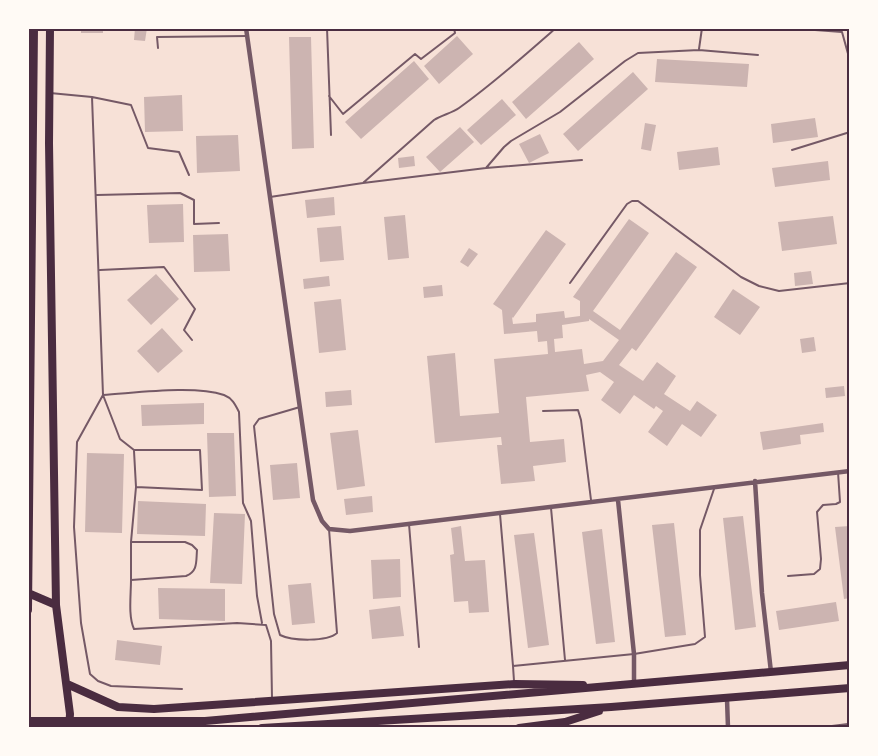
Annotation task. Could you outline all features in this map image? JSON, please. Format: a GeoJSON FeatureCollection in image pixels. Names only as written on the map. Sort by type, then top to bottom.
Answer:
{"type":"FeatureCollection","features":[{"type":"Feature","properties":{"kind":"main road"},"geometry":{"type":"LineString","coordinates":[[28,610],[34,28]]}},
{"type":"Feature","properties":{"kind":"main road"},"geometry":{"type":"LineString","coordinates":[[50,28],[49,143],[56,605],[67,684],[69,728]]}},
{"type":"Feature","properties":{"kind":"main road"},"geometry":{"type":"LineString","coordinates":[[29,591],[56,605]]}},
{"type":"Feature","properties":{"kind":"main road"},"geometry":{"type":"LineString","coordinates":[[28,721],[205,721],[849,665]]}},
{"type":"Feature","properties":{"kind":"main road"},"geometry":{"type":"LineString","coordinates":[[67,684],[118,707],[154,710],[515,684],[570,684],[605,687]]}},
{"type":"Feature","properties":{"kind":"main road"},"geometry":{"type":"LineString","coordinates":[[262,728],[611,707],[849,688]]}},
{"type":"Feature","properties":{"kind":"main road"},"geometry":{"type":"LineString","coordinates":[[519,728],[565,722],[611,707]]}},
{"type":"Feature","properties":{"kind":"street"},"geometry":{"type":"LineString","coordinates":[[246,28],[313,500],[322,521],[329,529],[350,531],[849,471]]}},
{"type":"Feature","properties":{"kind":"street"},"geometry":{"type":"LineString","coordinates":[[755,481],[762,593],[771,672]]}},
{"type":"Feature","properties":{"kind":"street"},"geometry":{"type":"LineString","coordinates":[[618,500],[634,654],[634,685]]}},
{"type":"Feature","properties":{"kind":"street"},"geometry":{"type":"LineString","coordinates":[[727,699],[728,728]]}},
{"type":"Feature","properties":{"kind":"street"},"geometry":{"type":"LineString","coordinates":[[826,728],[849,725]]}},
{"type":"Feature","properties":{"kind":"lane"},"geometry":{"type":"LineString","coordinates":[[327,28],[331,135]]}},
{"type":"Feature","properties":{"kind":"lane"},"geometry":{"type":"LineString","coordinates":[[329,96],[343,114],[415,54],[421,59],[455,33],[454,28]]}},
{"type":"Feature","properties":{"kind":"lane"},"geometry":{"type":"LineString","coordinates":[[363,183],[434,120],[456,110],[502,76],[556,28]]}},
{"type":"Feature","properties":{"kind":"lane"},"geometry":{"type":"LineString","coordinates":[[699,50],[702,28]]}},
{"type":"Feature","properties":{"kind":"lane"},"geometry":{"type":"LineString","coordinates":[[788,28],[842,32],[849,61]]}},
{"type":"Feature","properties":{"kind":"lane"},"geometry":{"type":"LineString","coordinates":[[158,48],[158,37],[247,36]]}},
{"type":"Feature","properties":{"kind":"lane"},"geometry":{"type":"LineString","coordinates":[[486,168],[504,147],[560,112],[638,53],[699,50],[758,55]]}},
{"type":"Feature","properties":{"kind":"lane"},"geometry":{"type":"LineString","coordinates":[[50,93],[92,97],[130,105],[148,148],[179,152],[189,175]]}},
{"type":"Feature","properties":{"kind":"lane"},"geometry":{"type":"LineString","coordinates":[[92,97],[103,395],[120,439],[134,450],[200,450],[202,490],[136,487]]}},
{"type":"Feature","properties":{"kind":"lane"},"geometry":{"type":"LineString","coordinates":[[792,150],[849,132]]}},
{"type":"Feature","properties":{"kind":"lane"},"geometry":{"type":"LineString","coordinates":[[270,197],[486,168],[582,160]]}},
{"type":"Feature","properties":{"kind":"lane"},"geometry":{"type":"LineString","coordinates":[[97,195],[180,193],[194,200],[194,224],[219,223]]}},
{"type":"Feature","properties":{"kind":"lane"},"geometry":{"type":"LineString","coordinates":[[570,283],[627,204],[638,201],[741,277],[759,286],[779,291],[849,283]]}},
{"type":"Feature","properties":{"kind":"lane"},"geometry":{"type":"LineString","coordinates":[[100,270],[164,267],[195,309],[184,330],[192,340]]}},
{"type":"Feature","properties":{"kind":"lane"},"geometry":{"type":"LineString","coordinates":[[103,395],[164,390],[204,392],[225,396],[234,402],[238,412],[243,502],[251,521],[257,596],[262,623],[268,629],[270,641],[272,703]]}},
{"type":"Feature","properties":{"kind":"lane"},"geometry":{"type":"LineString","coordinates":[[103,395],[77,442],[74,527],[81,623],[90,674],[98,681],[111,686],[182,689]]}},
{"type":"Feature","properties":{"kind":"lane"},"geometry":{"type":"LineString","coordinates":[[300,407],[259,419],[254,426],[274,614],[280,635],[287,638],[325,640],[337,633],[329,529]]}},
{"type":"Feature","properties":{"kind":"lane"},"geometry":{"type":"LineString","coordinates":[[543,411],[578,410],[591,503]]}},
{"type":"Feature","properties":{"kind":"lane"},"geometry":{"type":"LineString","coordinates":[[134,450],[136,487],[131,542],[131,615],[134,629],[262,623]]}},
{"type":"Feature","properties":{"kind":"lane"},"geometry":{"type":"LineString","coordinates":[[788,576],[814,573],[820,569],[817,512],[823,505],[840,502],[838,472]]}},
{"type":"Feature","properties":{"kind":"lane"},"geometry":{"type":"LineString","coordinates":[[513,666],[634,654],[695,644],[705,637],[700,575],[700,530],[715,487]]}},
{"type":"Feature","properties":{"kind":"lane"},"geometry":{"type":"LineString","coordinates":[[551,508],[566,660]]}},
{"type":"Feature","properties":{"kind":"lane"},"geometry":{"type":"LineString","coordinates":[[500,514],[515,684]]}},
{"type":"Feature","properties":{"kind":"lane"},"geometry":{"type":"LineString","coordinates":[[409,524],[418,647]]}},
{"type":"Feature","properties":{"kind":"lane"},"geometry":{"type":"LineString","coordinates":[[131,542],[185,542],[197,550],[195,568],[186,576],[131,580]]}},
{"type":"Feature","properties":{"kind":"building"},"geometry":{"type":"Polygon","coordinates":[[[81,28],[103,28],[103,33],[81,33],[81,28]]]}},
{"type":"Feature","properties":{"kind":"building"},"geometry":{"type":"Polygon","coordinates":[[[135,28],[147,28],[145,41],[134,40],[135,28]]]}},
{"type":"Feature","properties":{"kind":"building"},"geometry":{"type":"Polygon","coordinates":[[[457,36],[473,54],[439,84],[424,66],[457,36]]]}},
{"type":"Feature","properties":{"kind":"building"},"geometry":{"type":"Polygon","coordinates":[[[289,37],[311,37],[314,148],[292,149],[289,37]]]}},
{"type":"Feature","properties":{"kind":"building"},"geometry":{"type":"Polygon","coordinates":[[[579,42],[594,59],[526,119],[512,102],[579,42]]]}},
{"type":"Feature","properties":{"kind":"building"},"geometry":{"type":"Polygon","coordinates":[[[657,59],[749,64],[747,87],[655,82],[657,59]]]}},
{"type":"Feature","properties":{"kind":"building"},"geometry":{"type":"Polygon","coordinates":[[[414,61],[429,79],[361,139],[345,122],[414,61]]]}},
{"type":"Feature","properties":{"kind":"building"},"geometry":{"type":"Polygon","coordinates":[[[633,72],[648,89],[578,151],[563,134],[633,72]]]}},
{"type":"Feature","properties":{"kind":"building"},"geometry":{"type":"Polygon","coordinates":[[[182,95],[183,131],[145,132],[144,97],[182,95]]]}},
{"type":"Feature","properties":{"kind":"building"},"geometry":{"type":"Polygon","coordinates":[[[502,99],[516,115],[481,145],[467,130],[502,99]]]}},
{"type":"Feature","properties":{"kind":"building"},"geometry":{"type":"Polygon","coordinates":[[[815,118],[818,137],[773,143],[771,124],[815,118]]]}},
{"type":"Feature","properties":{"kind":"building"},"geometry":{"type":"Polygon","coordinates":[[[645,123],[656,125],[651,151],[641,149],[645,123]]]}},
{"type":"Feature","properties":{"kind":"building"},"geometry":{"type":"Polygon","coordinates":[[[460,127],[474,142],[440,172],[426,157],[460,127]]]}},
{"type":"Feature","properties":{"kind":"building"},"geometry":{"type":"Polygon","coordinates":[[[540,134],[549,153],[529,163],[519,144],[540,134]]]}},
{"type":"Feature","properties":{"kind":"building"},"geometry":{"type":"Polygon","coordinates":[[[238,135],[240,171],[197,173],[196,136],[238,135]]]}},
{"type":"Feature","properties":{"kind":"building"},"geometry":{"type":"Polygon","coordinates":[[[718,147],[720,165],[679,170],[677,152],[718,147]]]}},
{"type":"Feature","properties":{"kind":"building"},"geometry":{"type":"Polygon","coordinates":[[[414,156],[415,166],[399,168],[398,158],[414,156]]]}},
{"type":"Feature","properties":{"kind":"building"},"geometry":{"type":"Polygon","coordinates":[[[828,161],[830,180],[775,187],[772,168],[828,161]]]}},
{"type":"Feature","properties":{"kind":"building"},"geometry":{"type":"Polygon","coordinates":[[[334,197],[335,215],[307,218],[305,200],[334,197]]]}},
{"type":"Feature","properties":{"kind":"building"},"geometry":{"type":"Polygon","coordinates":[[[183,204],[184,242],[149,243],[147,205],[183,204]]]}},
{"type":"Feature","properties":{"kind":"building"},"geometry":{"type":"Polygon","coordinates":[[[405,215],[409,258],[388,260],[384,217],[405,215]]]}},
{"type":"Feature","properties":{"kind":"building"},"geometry":{"type":"Polygon","coordinates":[[[833,216],[837,244],[782,251],[778,222],[833,216]]]}},
{"type":"Feature","properties":{"kind":"building"},"geometry":{"type":"Polygon","coordinates":[[[629,219],[649,233],[593,311],[620,330],[676,252],[697,267],[636,351],[632,348],[619,365],[643,381],[657,362],[676,376],[664,394],[690,411],[697,401],[717,415],[701,437],[682,424],[667,446],[648,432],[663,411],[656,406],[654,409],[634,395],[620,414],[601,400],[614,382],[600,372],[586,375],[589,391],[526,397],[530,442],[564,439],[566,462],[533,466],[535,481],[501,484],[497,445],[502,445],[501,437],[435,443],[427,356],[455,353],[460,416],[499,413],[494,359],[548,354],[547,341],[538,342],[537,331],[504,334],[502,310],[493,304],[546,230],[566,244],[512,317],[513,324],[536,322],[536,314],[564,311],[565,318],[580,316],[580,301],[573,297],[629,219]],[[589,319],[589,321],[562,325],[563,338],[554,339],[555,352],[582,349],[584,364],[603,361],[619,340],[589,319]]]}},
{"type":"Feature","properties":{"kind":"building"},"geometry":{"type":"Polygon","coordinates":[[[341,226],[344,260],[320,262],[317,228],[341,226]]]}},
{"type":"Feature","properties":{"kind":"building"},"geometry":{"type":"Polygon","coordinates":[[[228,234],[230,271],[194,272],[193,235],[228,234]]]}},
{"type":"Feature","properties":{"kind":"building"},"geometry":{"type":"Polygon","coordinates":[[[469,248],[478,254],[468,267],[460,262],[469,248]]]}},
{"type":"Feature","properties":{"kind":"building"},"geometry":{"type":"Polygon","coordinates":[[[811,271],[813,284],[795,286],[794,273],[811,271]]]}},
{"type":"Feature","properties":{"kind":"building"},"geometry":{"type":"Polygon","coordinates":[[[156,274],[179,299],[151,325],[127,300],[156,274]]]}},
{"type":"Feature","properties":{"kind":"building"},"geometry":{"type":"Polygon","coordinates":[[[329,276],[330,286],[304,289],[303,279],[329,276]]]}},
{"type":"Feature","properties":{"kind":"building"},"geometry":{"type":"Polygon","coordinates":[[[442,285],[443,296],[424,298],[423,287],[442,285]]]}},
{"type":"Feature","properties":{"kind":"building"},"geometry":{"type":"Polygon","coordinates":[[[733,289],[760,307],[740,335],[714,317],[733,289]]]}},
{"type":"Feature","properties":{"kind":"building"},"geometry":{"type":"Polygon","coordinates":[[[341,299],[346,350],[319,353],[314,302],[341,299]]]}},
{"type":"Feature","properties":{"kind":"building"},"geometry":{"type":"Polygon","coordinates":[[[162,328],[183,351],[158,373],[137,351],[162,328]]]}},
{"type":"Feature","properties":{"kind":"building"},"geometry":{"type":"Polygon","coordinates":[[[814,337],[816,351],[802,353],[800,339],[814,337]]]}},
{"type":"Feature","properties":{"kind":"building"},"geometry":{"type":"Polygon","coordinates":[[[844,386],[845,396],[826,398],[825,388],[844,386]]]}},
{"type":"Feature","properties":{"kind":"building"},"geometry":{"type":"Polygon","coordinates":[[[351,390],[352,405],[326,407],[325,392],[351,390]]]}},
{"type":"Feature","properties":{"kind":"building"},"geometry":{"type":"Polygon","coordinates":[[[204,403],[204,424],[142,426],[141,405],[204,403]]]}},
{"type":"Feature","properties":{"kind":"building"},"geometry":{"type":"Polygon","coordinates":[[[823,423],[824,432],[800,435],[801,444],[763,450],[760,432],[823,423]]]}},
{"type":"Feature","properties":{"kind":"building"},"geometry":{"type":"Polygon","coordinates":[[[358,430],[365,486],[337,490],[330,433],[358,430]]]}},
{"type":"Feature","properties":{"kind":"building"},"geometry":{"type":"Polygon","coordinates":[[[207,433],[234,433],[236,496],[209,497],[207,433]]]}},
{"type":"Feature","properties":{"kind":"building"},"geometry":{"type":"Polygon","coordinates":[[[87,453],[124,454],[122,533],[85,532],[87,453]]]}},
{"type":"Feature","properties":{"kind":"building"},"geometry":{"type":"Polygon","coordinates":[[[297,463],[300,498],[273,500],[270,465],[297,463]]]}},
{"type":"Feature","properties":{"kind":"building"},"geometry":{"type":"Polygon","coordinates":[[[372,496],[373,512],[346,515],[344,499],[372,496]]]}},
{"type":"Feature","properties":{"kind":"building"},"geometry":{"type":"Polygon","coordinates":[[[138,501],[206,504],[205,536],[137,534],[138,501]]]}},
{"type":"Feature","properties":{"kind":"building"},"geometry":{"type":"Polygon","coordinates":[[[214,513],[245,514],[242,584],[210,583],[214,513]]]}},
{"type":"Feature","properties":{"kind":"building"},"geometry":{"type":"Polygon","coordinates":[[[743,516],[756,627],[735,630],[723,518],[743,516]]]}},
{"type":"Feature","properties":{"kind":"building"},"geometry":{"type":"Polygon","coordinates":[[[674,523],[686,635],[665,637],[652,525],[674,523]]]}},
{"type":"Feature","properties":{"kind":"building"},"geometry":{"type":"Polygon","coordinates":[[[461,526],[465,561],[485,560],[489,612],[469,613],[468,601],[454,602],[450,555],[454,554],[451,528],[461,526]]]}},
{"type":"Feature","properties":{"kind":"building"},"geometry":{"type":"Polygon","coordinates":[[[850,526],[850,598],[844,599],[835,527],[850,526]]]}},
{"type":"Feature","properties":{"kind":"building"},"geometry":{"type":"Polygon","coordinates":[[[602,529],[615,642],[596,644],[582,532],[602,529]]]}},
{"type":"Feature","properties":{"kind":"building"},"geometry":{"type":"Polygon","coordinates":[[[534,533],[549,645],[528,648],[514,535],[534,533]]]}},
{"type":"Feature","properties":{"kind":"building"},"geometry":{"type":"Polygon","coordinates":[[[400,559],[401,597],[373,599],[371,560],[400,559]]]}},
{"type":"Feature","properties":{"kind":"building"},"geometry":{"type":"Polygon","coordinates":[[[311,583],[315,623],[292,625],[288,585],[311,583]]]}},
{"type":"Feature","properties":{"kind":"building"},"geometry":{"type":"Polygon","coordinates":[[[158,588],[225,589],[225,621],[159,619],[158,588]]]}},
{"type":"Feature","properties":{"kind":"building"},"geometry":{"type":"Polygon","coordinates":[[[836,602],[839,621],[779,630],[776,611],[836,602]]]}},
{"type":"Feature","properties":{"kind":"building"},"geometry":{"type":"Polygon","coordinates":[[[400,606],[404,636],[372,639],[369,610],[400,606]]]}},
{"type":"Feature","properties":{"kind":"building"},"geometry":{"type":"Polygon","coordinates":[[[117,640],[162,646],[160,665],[115,660],[117,640]]]}}]}
